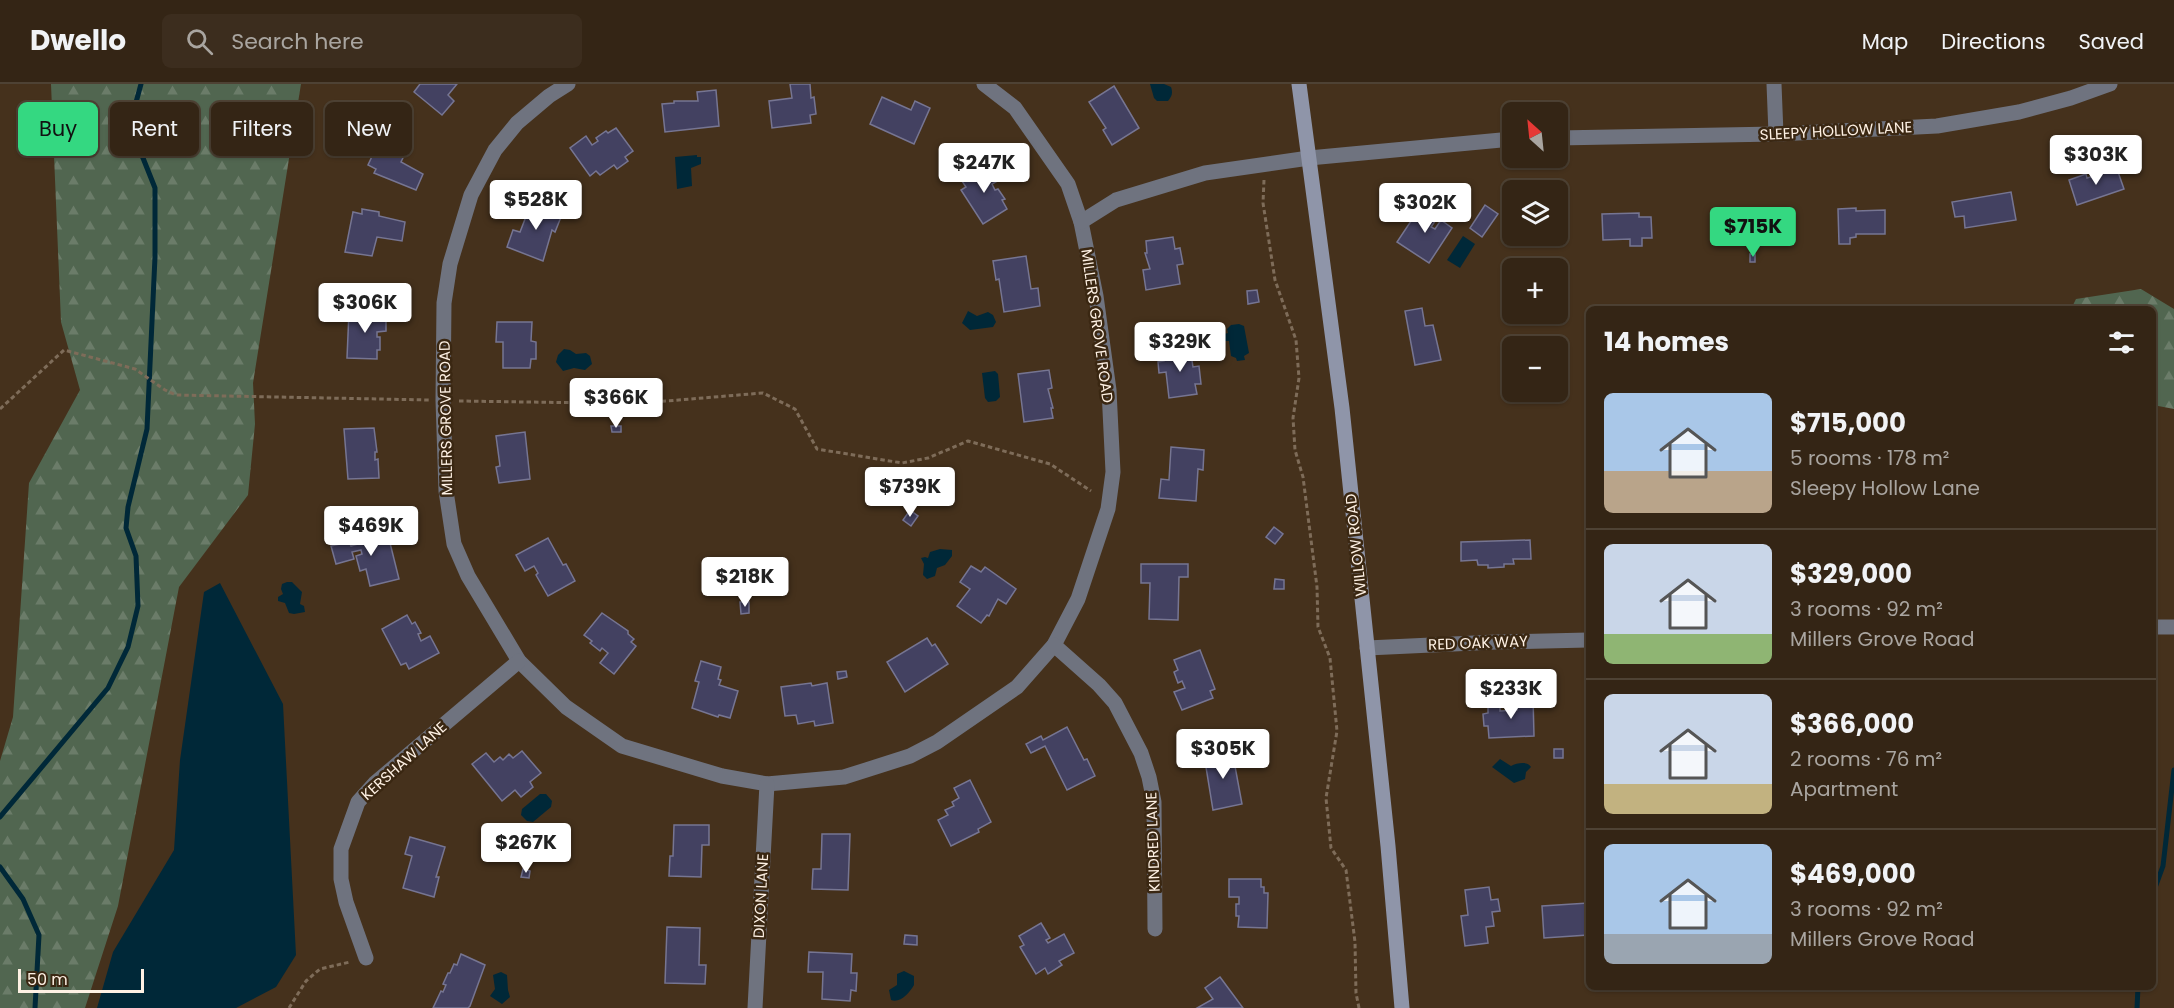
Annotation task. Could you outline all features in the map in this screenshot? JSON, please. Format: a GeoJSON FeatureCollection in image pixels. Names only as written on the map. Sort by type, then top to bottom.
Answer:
{"type":"FeatureCollection","features":[{"type":"Feature","properties":{"kind":"street","name":"MILLERS GROVE ROAD"},"geometry":{"type":"LineString","coordinates":[[568,84],[549,96],[517,123],[495,150],[471,195],[450,264],[444,303],[443,400],[446,491],[454,543],[468,576],[519,661],[566,707],[622,746],[722,776],[767,784],[844,777],[910,756],[937,742],[1017,687],[1054,645],[1078,599],[1108,509],[1113,472],[1109,390],[1096,296],[1081,222],[1068,184],[1015,108],[984,84]]}},
{"type":"Feature","properties":{"kind":"street","name":"WILLOW ROAD"},"geometry":{"type":"LineString","coordinates":[[1299,84],[1342,408],[1388,846],[1402,1008]]}},
{"type":"Feature","properties":{"kind":"street"},"geometry":{"type":"LineString","coordinates":[[1774,84],[1776,134]]}},
{"type":"Feature","properties":{"kind":"street","name":"SLEEPY HOLLOW LANE"},"geometry":{"type":"LineString","coordinates":[[1568,138],[1776,134],[1937,126],[2019,112],[2071,98],[2110,84]]}},
{"type":"Feature","properties":{"kind":"street"},"geometry":{"type":"LineString","coordinates":[[1081,222],[1116,200],[1205,173],[1310,158],[1502,140]]}},
{"type":"Feature","properties":{"kind":"street"},"geometry":{"type":"LineString","coordinates":[[2156,627],[2174,627]]}},
{"type":"Feature","properties":{"kind":"street","name":"RED OAK WAY"},"geometry":{"type":"LineString","coordinates":[[1367,648],[1586,640]]}},
{"type":"Feature","properties":{"kind":"street","name":"KINDRED LANE"},"geometry":{"type":"LineString","coordinates":[[1054,645],[1100,685],[1115,703],[1141,753],[1154,802],[1155,929]]}},
{"type":"Feature","properties":{"kind":"street","name":"KERSHAW LANE"},"geometry":{"type":"LineString","coordinates":[[366,958],[346,902],[341,879],[341,849],[358,802],[375,783],[519,661]]}},
{"type":"Feature","properties":{"kind":"street","name":"DIXON LANE"},"geometry":{"type":"LineString","coordinates":[[755,1008],[767,784]]}},
{"type":"Feature","properties":{"kind":"path"},"geometry":{"type":"LineString","coordinates":[[1265,165],[1263,203],[1275,280],[1296,340],[1299,378],[1293,418],[1295,450],[1303,477],[1317,587],[1318,627],[1330,658],[1337,731],[1326,798],[1331,848],[1346,870],[1359,1008]]}},
{"type":"Feature","properties":{"kind":"path"},"geometry":{"type":"LineString","coordinates":[[0,409],[64,350],[135,369],[176,395],[429,400]]}},
{"type":"Feature","properties":{"kind":"path"},"geometry":{"type":"LineString","coordinates":[[454,401],[646,402],[763,393],[795,409],[817,449],[902,463],[928,458],[968,441],[1050,464],[1091,491]]}},
{"type":"Feature","properties":{"kind":"path"},"geometry":{"type":"LineString","coordinates":[[289,1008],[306,981],[320,969],[366,958]]}},
{"type":"Feature","properties":{"kind":"green space"},"geometry":{"type":"Polygon","coordinates":[[[51,84],[301,84],[298,102],[211,102],[211,156],[289,156],[253,383],[255,424],[248,495],[179,587],[118,906],[85,1008],[0,1008],[0,761],[13,717],[29,483],[80,390],[61,322],[54,156],[98,156],[98,102],[52,102],[51,84]]]}},
{"type":"Feature","properties":{"kind":"green space"},"geometry":{"type":"Polygon","coordinates":[[[2141,289],[2174,309],[2174,409],[2156,406],[2156,306],[2072,306],[2076,299],[2141,289]]]}},
{"type":"Feature","properties":{"kind":"water"},"geometry":{"type":"Polygon","coordinates":[[[1150,84],[1164,84],[1171,87],[1172,94],[1168,101],[1157,101],[1150,84]]]}},
{"type":"Feature","properties":{"kind":"water"},"geometry":{"type":"Polygon","coordinates":[[[697,155],[701,157],[701,164],[691,168],[692,186],[677,189],[675,157],[697,155]]]}},
{"type":"Feature","properties":{"kind":"water"},"geometry":{"type":"Polygon","coordinates":[[[1463,236],[1475,244],[1460,268],[1447,260],[1463,236]]]}},
{"type":"Feature","properties":{"kind":"water"},"geometry":{"type":"Polygon","coordinates":[[[968,311],[977,316],[988,312],[993,315],[996,322],[993,327],[970,330],[962,323],[968,311]]]}},
{"type":"Feature","properties":{"kind":"water"},"geometry":{"type":"Polygon","coordinates":[[[1231,325],[1244,326],[1249,353],[1244,356],[1245,360],[1237,361],[1231,356],[1229,341],[1225,341],[1224,334],[1228,333],[1227,329],[1231,325]]]}},
{"type":"Feature","properties":{"kind":"water"},"geometry":{"type":"Polygon","coordinates":[[[564,349],[576,354],[586,353],[590,356],[592,364],[585,370],[574,368],[563,371],[556,362],[558,355],[564,349]]]}},
{"type":"Feature","properties":{"kind":"water"},"geometry":{"type":"Polygon","coordinates":[[[995,371],[998,374],[1000,397],[996,401],[988,402],[985,398],[982,373],[995,371]]]}},
{"type":"Feature","properties":{"kind":"water"},"geometry":{"type":"Polygon","coordinates":[[[940,549],[952,550],[952,556],[945,565],[937,568],[935,576],[927,579],[923,575],[924,564],[921,558],[928,558],[930,552],[940,549]]]}},
{"type":"Feature","properties":{"kind":"water"},"geometry":{"type":"Polygon","coordinates":[[[292,582],[302,592],[300,604],[304,606],[305,612],[289,613],[285,603],[278,601],[278,597],[283,594],[282,584],[292,582]]]}},
{"type":"Feature","properties":{"kind":"water"},"geometry":{"type":"Polygon","coordinates":[[[220,583],[283,704],[296,955],[276,987],[236,1008],[97,1008],[113,952],[174,850],[180,760],[204,592],[220,583]]]}},
{"type":"Feature","properties":{"kind":"water"},"geometry":{"type":"Polygon","coordinates":[[[1500,759],[1511,766],[1522,763],[1530,765],[1525,779],[1514,783],[1492,767],[1500,759]]]}},
{"type":"Feature","properties":{"kind":"water"},"geometry":{"type":"Polygon","coordinates":[[[540,794],[546,794],[552,801],[551,807],[533,822],[527,821],[521,815],[522,809],[540,794]]]}},
{"type":"Feature","properties":{"kind":"water"},"geometry":{"type":"Polygon","coordinates":[[[904,971],[914,976],[914,985],[901,999],[891,1000],[889,990],[897,985],[897,974],[904,971]]]}},
{"type":"Feature","properties":{"kind":"water"},"geometry":{"type":"Polygon","coordinates":[[[501,972],[507,975],[510,997],[502,1004],[490,996],[495,989],[493,975],[501,972]]]}},
{"type":"Feature","properties":{"kind":"building"},"geometry":{"type":"Polygon","coordinates":[[[420,84],[457,84],[448,95],[454,101],[442,115],[414,92],[420,84]]]}},
{"type":"Feature","properties":{"kind":"building"},"geometry":{"type":"Polygon","coordinates":[[[790,84],[810,84],[816,114],[810,115],[811,123],[772,128],[769,101],[792,98],[790,84]]]}},
{"type":"Feature","properties":{"kind":"building"},"geometry":{"type":"Polygon","coordinates":[[[1114,86],[1139,128],[1112,145],[1103,130],[1106,128],[1089,102],[1114,86]]]}},
{"type":"Feature","properties":{"kind":"building"},"geometry":{"type":"Polygon","coordinates":[[[716,90],[719,126],[665,132],[662,104],[674,103],[674,101],[698,101],[697,92],[716,90]]]}},
{"type":"Feature","properties":{"kind":"building"},"geometry":{"type":"Polygon","coordinates":[[[882,97],[911,110],[915,101],[930,108],[914,144],[870,124],[882,97]]]}},
{"type":"Feature","properties":{"kind":"building"},"geometry":{"type":"Polygon","coordinates":[[[616,128],[633,151],[625,157],[628,161],[617,169],[614,165],[600,175],[596,171],[590,176],[570,148],[586,136],[592,145],[598,141],[596,138],[616,128]]]}},
{"type":"Feature","properties":{"kind":"building"},"geometry":{"type":"Polygon","coordinates":[[[372,156],[404,156],[401,162],[423,174],[416,190],[374,173],[376,169],[368,165],[372,156]]]}},
{"type":"Feature","properties":{"kind":"building"},"geometry":{"type":"Polygon","coordinates":[[[991,163],[1001,179],[992,184],[1005,199],[1002,200],[1007,209],[983,224],[961,190],[966,187],[962,181],[991,163]]]}},
{"type":"Feature","properties":{"kind":"building"},"geometry":{"type":"Polygon","coordinates":[[[2117,169],[2124,189],[2077,205],[2069,180],[2086,174],[2087,178],[2117,169]]]}},
{"type":"Feature","properties":{"kind":"building"},"geometry":{"type":"Polygon","coordinates":[[[2011,192],[2016,220],[1965,228],[1964,216],[1955,217],[1952,202],[2011,192]]]}},
{"type":"Feature","properties":{"kind":"building"},"geometry":{"type":"Polygon","coordinates":[[[532,201],[563,212],[555,232],[552,230],[543,261],[507,247],[513,230],[520,232],[532,201]]]}},
{"type":"Feature","properties":{"kind":"building"},"geometry":{"type":"Polygon","coordinates":[[[1423,203],[1440,214],[1431,227],[1435,229],[1441,220],[1452,228],[1429,263],[1397,242],[1423,203]]]}},
{"type":"Feature","properties":{"kind":"building"},"geometry":{"type":"Polygon","coordinates":[[[1485,205],[1498,214],[1482,237],[1470,228],[1485,205]]]}},
{"type":"Feature","properties":{"kind":"building"},"geometry":{"type":"Polygon","coordinates":[[[1856,208],[1856,211],[1885,210],[1885,234],[1856,234],[1856,237],[1850,238],[1850,244],[1839,244],[1838,209],[1856,208]]]}},
{"type":"Feature","properties":{"kind":"building"},"geometry":{"type":"Polygon","coordinates":[[[362,209],[379,212],[379,216],[405,222],[402,241],[377,237],[372,256],[345,252],[353,212],[362,214],[362,209]]]}},
{"type":"Feature","properties":{"kind":"building"},"geometry":{"type":"Polygon","coordinates":[[[1771,209],[1771,234],[1716,237],[1716,211],[1771,209]]]}},
{"type":"Feature","properties":{"kind":"building"},"geometry":{"type":"Polygon","coordinates":[[[1639,213],[1639,217],[1651,217],[1652,238],[1642,238],[1642,246],[1630,246],[1630,239],[1603,240],[1602,214],[1639,213]]]}},
{"type":"Feature","properties":{"kind":"building"},"geometry":{"type":"Polygon","coordinates":[[[1173,237],[1175,249],[1180,248],[1183,264],[1177,265],[1180,284],[1146,290],[1143,270],[1150,269],[1145,253],[1147,253],[1146,241],[1173,237]]]}},
{"type":"Feature","properties":{"kind":"building"},"geometry":{"type":"Polygon","coordinates":[[[1750,254],[1755,254],[1755,262],[1750,262],[1750,254]]]}},
{"type":"Feature","properties":{"kind":"building"},"geometry":{"type":"Polygon","coordinates":[[[1026,256],[1031,289],[1038,288],[1040,306],[1004,312],[999,279],[996,280],[993,261],[1026,256]]]}},
{"type":"Feature","properties":{"kind":"building"},"geometry":{"type":"Polygon","coordinates":[[[1257,290],[1259,302],[1248,304],[1247,291],[1257,290]]]}},
{"type":"Feature","properties":{"kind":"building"},"geometry":{"type":"Polygon","coordinates":[[[1422,308],[1425,326],[1433,325],[1441,360],[1415,365],[1405,311],[1422,308]]]}},
{"type":"Feature","properties":{"kind":"building"},"geometry":{"type":"Polygon","coordinates":[[[349,312],[386,312],[386,331],[377,332],[377,337],[380,337],[380,350],[377,350],[377,359],[347,358],[349,312]]]}},
{"type":"Feature","properties":{"kind":"building"},"geometry":{"type":"Polygon","coordinates":[[[497,322],[532,322],[531,341],[536,342],[536,359],[531,359],[530,368],[503,368],[503,342],[496,342],[497,322]]]}},
{"type":"Feature","properties":{"kind":"building"},"geometry":{"type":"Polygon","coordinates":[[[1190,348],[1193,367],[1199,366],[1201,384],[1195,384],[1197,394],[1169,398],[1166,372],[1159,373],[1158,362],[1164,361],[1163,352],[1190,348]]]}},
{"type":"Feature","properties":{"kind":"building"},"geometry":{"type":"Polygon","coordinates":[[[1049,370],[1052,388],[1048,389],[1053,418],[1024,422],[1018,374],[1049,370]]]}},
{"type":"Feature","properties":{"kind":"building"},"geometry":{"type":"Polygon","coordinates":[[[611,426],[621,426],[621,432],[612,432],[611,426]]]}},
{"type":"Feature","properties":{"kind":"building"},"geometry":{"type":"Polygon","coordinates":[[[374,428],[377,452],[375,452],[375,460],[378,459],[379,478],[348,479],[344,429],[374,428]]]}},
{"type":"Feature","properties":{"kind":"building"},"geometry":{"type":"Polygon","coordinates":[[[525,432],[530,479],[499,483],[496,467],[500,466],[496,436],[525,432]]]}},
{"type":"Feature","properties":{"kind":"building"},"geometry":{"type":"Polygon","coordinates":[[[1171,447],[1204,450],[1203,470],[1198,469],[1196,501],[1159,498],[1161,479],[1169,480],[1171,447]]]}},
{"type":"Feature","properties":{"kind":"building"},"geometry":{"type":"Polygon","coordinates":[[[910,510],[918,516],[911,526],[903,520],[910,510]]]}},
{"type":"Feature","properties":{"kind":"building"},"geometry":{"type":"Polygon","coordinates":[[[1274,527],[1283,534],[1275,544],[1266,537],[1274,527]]]}},
{"type":"Feature","properties":{"kind":"building"},"geometry":{"type":"Polygon","coordinates":[[[387,531],[399,579],[370,586],[366,569],[360,571],[356,556],[362,554],[361,550],[352,552],[354,559],[336,564],[331,546],[349,542],[351,546],[358,544],[357,538],[387,531]]]}},
{"type":"Feature","properties":{"kind":"building"},"geometry":{"type":"Polygon","coordinates":[[[548,538],[575,581],[548,596],[536,575],[538,573],[534,566],[525,571],[516,555],[548,538]]]}},
{"type":"Feature","properties":{"kind":"building"},"geometry":{"type":"Polygon","coordinates":[[[1530,540],[1531,559],[1513,559],[1514,564],[1488,568],[1488,565],[1478,565],[1477,560],[1461,561],[1461,542],[1530,540]]]}},
{"type":"Feature","properties":{"kind":"building"},"geometry":{"type":"Polygon","coordinates":[[[1141,564],[1188,564],[1188,577],[1179,577],[1178,620],[1149,619],[1150,583],[1141,583],[1141,564]]]}},
{"type":"Feature","properties":{"kind":"building"},"geometry":{"type":"Polygon","coordinates":[[[971,566],[981,572],[985,567],[1016,589],[1006,604],[998,599],[989,616],[987,615],[981,623],[957,606],[970,589],[960,582],[971,566]]]}},
{"type":"Feature","properties":{"kind":"building"},"geometry":{"type":"Polygon","coordinates":[[[1275,579],[1284,580],[1284,589],[1274,589],[1275,579]]]}},
{"type":"Feature","properties":{"kind":"building"},"geometry":{"type":"Polygon","coordinates":[[[740,602],[749,602],[749,613],[741,614],[740,602]]]}},
{"type":"Feature","properties":{"kind":"building"},"geometry":{"type":"Polygon","coordinates":[[[602,613],[628,631],[634,639],[631,642],[636,646],[614,674],[600,663],[608,653],[602,648],[600,651],[584,635],[602,613]]]}},
{"type":"Feature","properties":{"kind":"building"},"geometry":{"type":"Polygon","coordinates":[[[407,615],[412,624],[415,622],[421,633],[418,634],[421,641],[430,636],[439,653],[409,669],[406,663],[401,665],[382,629],[407,615]]]}},
{"type":"Feature","properties":{"kind":"building"},"geometry":{"type":"Polygon","coordinates":[[[927,638],[932,646],[935,644],[948,664],[905,692],[887,662],[927,638]]]}},
{"type":"Feature","properties":{"kind":"building"},"geometry":{"type":"Polygon","coordinates":[[[1200,650],[1215,689],[1210,691],[1213,698],[1182,710],[1174,692],[1185,688],[1182,681],[1178,683],[1174,672],[1178,670],[1174,660],[1200,650]]]}},
{"type":"Feature","properties":{"kind":"building"},"geometry":{"type":"Polygon","coordinates":[[[701,661],[721,667],[719,685],[738,691],[730,718],[719,715],[718,717],[692,708],[699,682],[695,681],[701,661]]]}},
{"type":"Feature","properties":{"kind":"building"},"geometry":{"type":"Polygon","coordinates":[[[846,671],[847,677],[838,679],[837,672],[846,671]]]}},
{"type":"Feature","properties":{"kind":"building"},"geometry":{"type":"Polygon","coordinates":[[[811,683],[812,686],[827,683],[833,723],[815,726],[814,721],[798,724],[796,715],[785,716],[781,687],[811,683]]]}},
{"type":"Feature","properties":{"kind":"building"},"geometry":{"type":"Polygon","coordinates":[[[1533,697],[1534,736],[1489,738],[1488,726],[1484,726],[1483,714],[1488,713],[1488,705],[1500,705],[1500,711],[1517,710],[1516,698],[1533,697]]]}},
{"type":"Feature","properties":{"kind":"building"},"geometry":{"type":"Polygon","coordinates":[[[1067,727],[1095,776],[1067,790],[1045,746],[1031,753],[1026,744],[1041,736],[1043,740],[1067,727]]]}},
{"type":"Feature","properties":{"kind":"building"},"geometry":{"type":"Polygon","coordinates":[[[1554,749],[1563,749],[1563,758],[1554,758],[1554,749]]]}},
{"type":"Feature","properties":{"kind":"building"},"geometry":{"type":"Polygon","coordinates":[[[1232,750],[1242,804],[1213,810],[1204,755],[1232,750]]]}},
{"type":"Feature","properties":{"kind":"building"},"geometry":{"type":"Polygon","coordinates":[[[522,751],[541,773],[530,782],[533,787],[521,797],[515,790],[502,801],[472,764],[486,753],[494,762],[500,757],[503,760],[509,754],[513,758],[522,751]]]}},
{"type":"Feature","properties":{"kind":"building"},"geometry":{"type":"Polygon","coordinates":[[[970,780],[991,822],[978,829],[979,832],[951,846],[938,820],[948,815],[945,810],[954,806],[952,802],[959,798],[954,788],[970,780]]]}},
{"type":"Feature","properties":{"kind":"building"},"geometry":{"type":"Polygon","coordinates":[[[674,825],[709,825],[709,845],[702,845],[701,877],[669,876],[670,856],[673,856],[674,825]]]}},
{"type":"Feature","properties":{"kind":"building"},"geometry":{"type":"Polygon","coordinates":[[[822,834],[850,834],[848,890],[812,889],[813,869],[821,869],[822,834]]]}},
{"type":"Feature","properties":{"kind":"building"},"geometry":{"type":"Polygon","coordinates":[[[410,837],[445,847],[436,877],[439,877],[434,897],[403,888],[412,856],[405,854],[410,837]]]}},
{"type":"Feature","properties":{"kind":"building"},"geometry":{"type":"Polygon","coordinates":[[[523,869],[530,871],[529,878],[521,877],[523,869]]]}},
{"type":"Feature","properties":{"kind":"building"},"geometry":{"type":"Polygon","coordinates":[[[1229,879],[1261,879],[1264,893],[1268,893],[1267,928],[1238,927],[1239,916],[1236,916],[1236,904],[1239,904],[1239,897],[1229,897],[1229,879]]]}},
{"type":"Feature","properties":{"kind":"building"},"geometry":{"type":"Polygon","coordinates":[[[1489,887],[1491,900],[1498,899],[1500,911],[1492,912],[1494,926],[1486,927],[1488,943],[1465,946],[1461,916],[1468,915],[1465,890],[1489,887]]]}},
{"type":"Feature","properties":{"kind":"building"},"geometry":{"type":"Polygon","coordinates":[[[1586,903],[1586,935],[1544,938],[1542,906],[1586,903]]]}},
{"type":"Feature","properties":{"kind":"building"},"geometry":{"type":"Polygon","coordinates":[[[1041,923],[1050,938],[1046,940],[1048,943],[1064,934],[1074,953],[1059,961],[1062,965],[1048,974],[1045,968],[1036,974],[1020,947],[1024,945],[1019,936],[1041,923]]]}},
{"type":"Feature","properties":{"kind":"building"},"geometry":{"type":"Polygon","coordinates":[[[667,927],[700,928],[699,965],[706,965],[705,984],[665,983],[667,927]]]}},
{"type":"Feature","properties":{"kind":"building"},"geometry":{"type":"Polygon","coordinates":[[[905,935],[917,936],[917,945],[904,944],[905,935]]]}},
{"type":"Feature","properties":{"kind":"building"},"geometry":{"type":"Polygon","coordinates":[[[809,952],[852,954],[851,973],[857,973],[856,991],[851,990],[850,1001],[822,999],[823,972],[808,972],[809,952]]]}},
{"type":"Feature","properties":{"kind":"building"},"geometry":{"type":"Polygon","coordinates":[[[461,954],[485,965],[470,1006],[468,1008],[433,1008],[446,985],[443,984],[448,973],[454,964],[457,965],[461,954]]]}},
{"type":"Feature","properties":{"kind":"building"},"geometry":{"type":"Polygon","coordinates":[[[1220,977],[1243,1008],[1197,1008],[1213,999],[1205,988],[1220,977]]]}},
{"type":"Feature","properties":{"kind":"waterway"},"geometry":{"type":"LineString","coordinates":[[0,817],[108,688],[128,647],[138,606],[136,556],[126,528],[128,507],[147,429],[155,257],[155,188],[139,148],[132,117],[141,84]]}},
{"type":"Feature","properties":{"kind":"waterway"},"geometry":{"type":"LineString","coordinates":[[2156,885],[2163,866],[2174,770]]}},
{"type":"Feature","properties":{"kind":"waterway"},"geometry":{"type":"LineString","coordinates":[[0,867],[23,899],[39,935],[35,1008]]}},
{"type":"Feature","properties":{"kind":"waterway"},"geometry":{"type":"LineString","coordinates":[[2137,1008],[2138,990]]}}]}
